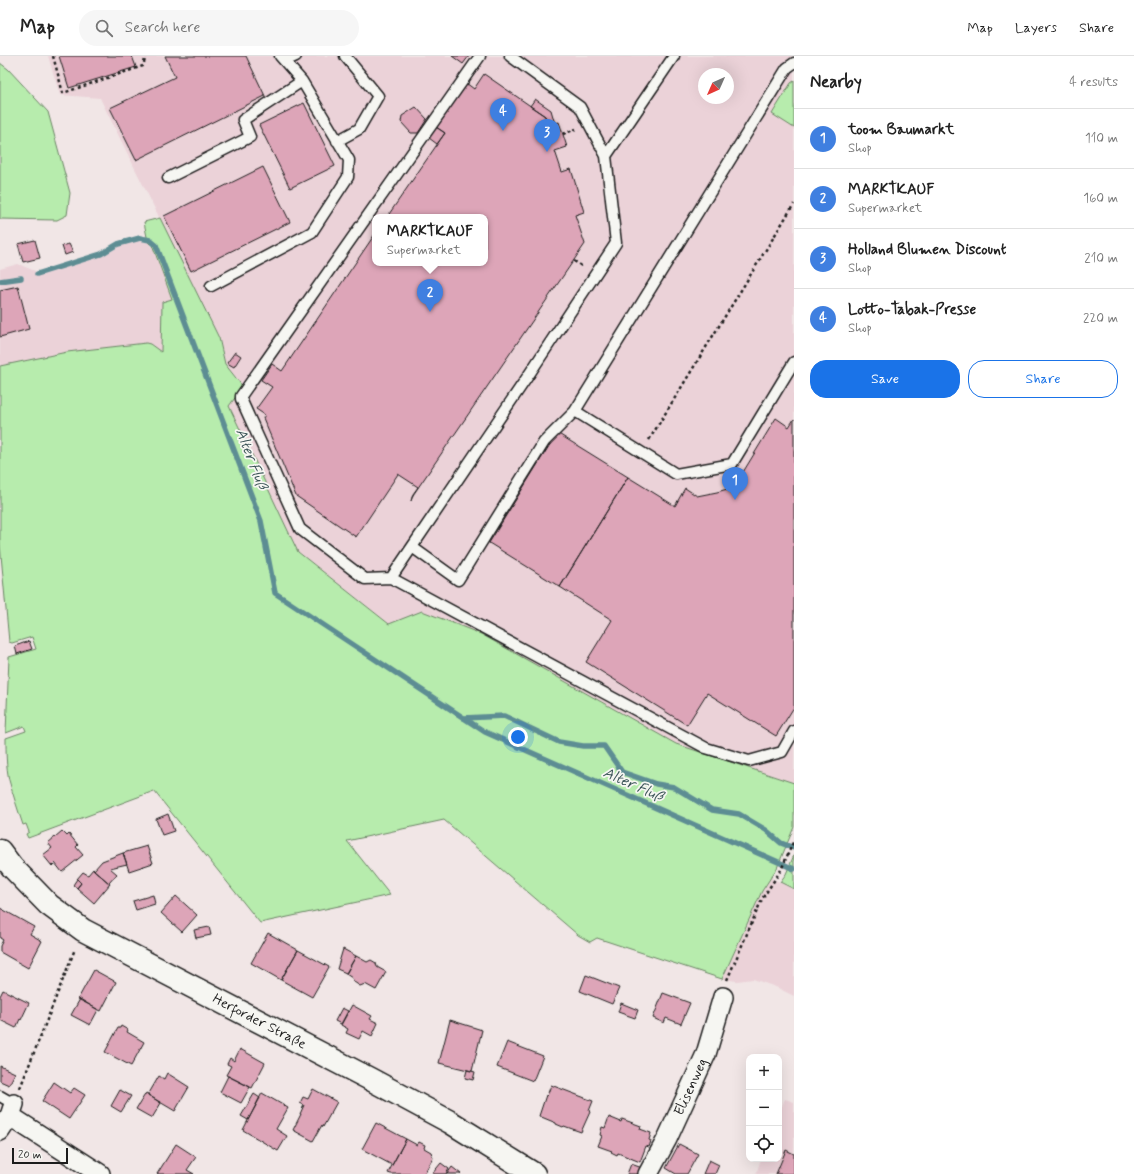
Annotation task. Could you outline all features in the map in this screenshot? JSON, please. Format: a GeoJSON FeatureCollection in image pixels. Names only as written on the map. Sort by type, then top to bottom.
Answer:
{"type":"FeatureCollection","features":[{"type":"Feature","properties":{"kind":"main road","name":"Herforder Straße"},"geometry":{"type":"LineString","coordinates":[[0,851],[12,867],[49,905],[83,930],[450,1122],[534,1174]]}},
{"type":"Feature","properties":{"kind":"street","name":"Elisenweg"},"geometry":{"type":"LineString","coordinates":[[648,1174],[667,1139],[706,1054],[722,997]]}},
{"type":"Feature","properties":{"kind":"street"},"geometry":{"type":"LineString","coordinates":[[6,1112],[100,1174]]}},
{"type":"Feature","properties":{"kind":"lane"},"geometry":{"type":"LineString","coordinates":[[282,59],[296,56]]}},
{"type":"Feature","properties":{"kind":"lane"},"geometry":{"type":"LineString","coordinates":[[337,141],[359,129],[378,96],[345,56]]}},
{"type":"Feature","properties":{"kind":"lane"},"geometry":{"type":"LineString","coordinates":[[480,56],[241,396],[241,399],[300,529],[365,579],[391,578],[706,748],[749,761],[782,752],[794,731]]}},
{"type":"Feature","properties":{"kind":"lane"},"geometry":{"type":"LineString","coordinates":[[391,578],[616,243],[606,156],[580,107],[510,56]]}},
{"type":"Feature","properties":{"kind":"lane"},"geometry":{"type":"LineString","coordinates":[[606,156],[674,56]]}},
{"type":"Feature","properties":{"kind":"lane"},"geometry":{"type":"LineString","coordinates":[[210,286],[312,232],[348,177],[348,160],[302,81],[282,59]]}},
{"type":"Feature","properties":{"kind":"lane"},"geometry":{"type":"LineString","coordinates":[[412,547],[458,580],[544,442],[575,411],[787,68],[794,63]]}},
{"type":"Feature","properties":{"kind":"lane"},"geometry":{"type":"LineString","coordinates":[[168,178],[250,137],[243,120],[302,81]]}},
{"type":"Feature","properties":{"kind":"lane"},"geometry":{"type":"LineString","coordinates":[[575,411],[676,474],[732,464],[794,362]]}},
{"type":"Feature","properties":{"kind":"path"},"geometry":{"type":"LineString","coordinates":[[53,56],[62,93],[143,66],[146,56]]}},
{"type":"Feature","properties":{"kind":"path"},"geometry":{"type":"LineString","coordinates":[[641,453],[794,204]]}},
{"type":"Feature","properties":{"kind":"path"},"geometry":{"type":"LineString","coordinates":[[722,997],[724,988],[762,899],[785,862],[794,840]]}},
{"type":"Feature","properties":{"kind":"path"},"geometry":{"type":"LineString","coordinates":[[6,1112],[76,946]]}},
{"type":"Feature","properties":{"kind":"shaded area"},"geometry":{"type":"Polygon","coordinates":[[[48,56],[791,56],[794,62],[794,783],[676,744],[481,634],[389,624],[298,552],[229,406],[243,386],[225,364],[219,338],[100,98],[60,95],[48,56]]]}},
{"type":"Feature","properties":{"kind":"shaded area"},"geometry":{"type":"Polygon","coordinates":[[[139,240],[148,242],[152,247],[172,299],[162,302],[161,353],[150,344],[146,343],[67,352],[0,366],[0,269],[18,264],[35,271],[37,276],[104,255],[120,246],[139,240]]]}},
{"type":"Feature","properties":{"kind":"shaded area"},"geometry":{"type":"Polygon","coordinates":[[[771,878],[794,889],[794,996],[776,987],[753,979],[737,981],[722,979],[762,891],[771,878]]]}},
{"type":"Feature","properties":{"kind":"shaded area"},"geometry":{"type":"Polygon","coordinates":[[[785,1099],[794,1102],[794,1174],[756,1174],[760,1162],[782,1162],[782,1106],[785,1099]]]}},
{"type":"Feature","properties":{"kind":"green space"},"geometry":{"type":"Polygon","coordinates":[[[0,63],[8,69],[48,112],[70,193],[67,215],[57,220],[0,219],[0,63]]]}},
{"type":"Feature","properties":{"kind":"green space"},"geometry":{"type":"Polygon","coordinates":[[[794,81],[794,128],[772,114],[791,83],[794,81]]]}},
{"type":"Feature","properties":{"kind":"green space"},"geometry":{"type":"Polygon","coordinates":[[[160,218],[219,338],[225,364],[243,387],[229,406],[298,552],[389,624],[422,611],[481,634],[676,744],[794,783],[794,827],[777,868],[762,891],[722,979],[597,938],[590,942],[578,935],[444,820],[347,841],[390,895],[260,923],[154,791],[28,838],[26,834],[29,832],[26,824],[23,825],[7,770],[6,738],[26,731],[24,726],[6,733],[9,657],[36,649],[32,637],[12,643],[9,642],[0,544],[0,366],[67,352],[146,343],[150,344],[161,352],[162,302],[172,299],[153,247],[148,242],[144,222],[160,218]]]}},
{"type":"Feature","properties":{"kind":"green space"},"geometry":{"type":"Polygon","coordinates":[[[794,855],[794,889],[780,882],[786,874],[794,855]]]}},
{"type":"Feature","properties":{"kind":"building"},"geometry":{"type":"Polygon","coordinates":[[[59,56],[132,56],[136,67],[69,88],[59,56]]]}},
{"type":"Feature","properties":{"kind":"building"},"geometry":{"type":"Polygon","coordinates":[[[165,56],[246,56],[265,96],[136,160],[110,108],[175,77],[165,56]]]}},
{"type":"Feature","properties":{"kind":"building"},"geometry":{"type":"Polygon","coordinates":[[[452,56],[469,56],[463,64],[452,56]]]}},
{"type":"Feature","properties":{"kind":"building"},"geometry":{"type":"Polygon","coordinates":[[[484,74],[545,116],[548,126],[559,122],[567,147],[555,151],[562,172],[571,169],[584,212],[575,215],[585,244],[413,495],[411,501],[413,494],[418,487],[398,474],[356,537],[296,496],[263,418],[265,415],[256,409],[272,387],[261,380],[272,364],[282,371],[372,238],[372,266],[488,266],[488,214],[389,214],[445,133],[436,127],[466,83],[474,89],[484,74]]]}},
{"type":"Feature","properties":{"kind":"building"},"geometry":{"type":"Polygon","coordinates":[[[535,99],[551,110],[555,124],[548,126],[545,116],[530,106],[535,99]]]}},
{"type":"Feature","properties":{"kind":"building"},"geometry":{"type":"Polygon","coordinates":[[[304,103],[335,166],[290,188],[259,125],[304,103]]]}},
{"type":"Feature","properties":{"kind":"building"},"geometry":{"type":"Polygon","coordinates":[[[416,107],[427,119],[418,133],[411,133],[401,122],[402,116],[416,107]]]}},
{"type":"Feature","properties":{"kind":"building"},"geometry":{"type":"Polygon","coordinates":[[[436,127],[445,133],[437,144],[429,138],[436,127]]]}},
{"type":"Feature","properties":{"kind":"building"},"geometry":{"type":"Polygon","coordinates":[[[263,167],[290,222],[191,271],[164,216],[263,167]]]}},
{"type":"Feature","properties":{"kind":"building"},"geometry":{"type":"Polygon","coordinates":[[[35,240],[40,258],[23,262],[18,244],[35,240]]]}},
{"type":"Feature","properties":{"kind":"building"},"geometry":{"type":"Polygon","coordinates":[[[69,244],[73,252],[65,255],[62,246],[69,244]]]}},
{"type":"Feature","properties":{"kind":"building"},"geometry":{"type":"Polygon","coordinates":[[[18,286],[29,329],[0,337],[0,290],[18,286]]]}},
{"type":"Feature","properties":{"kind":"building"},"geometry":{"type":"Polygon","coordinates":[[[235,352],[241,356],[234,367],[227,363],[235,352]]]}},
{"type":"Feature","properties":{"kind":"building"},"geometry":{"type":"Polygon","coordinates":[[[776,418],[789,427],[794,419],[794,707],[776,736],[707,693],[687,725],[586,662],[612,620],[560,587],[628,477],[675,506],[685,488],[697,496],[734,487],[776,418]]]}},
{"type":"Feature","properties":{"kind":"building"},"geometry":{"type":"Polygon","coordinates":[[[557,433],[628,477],[560,587],[489,543],[557,433]]]}},
{"type":"Feature","properties":{"kind":"building"},"geometry":{"type":"Polygon","coordinates":[[[29,641],[32,649],[17,654],[15,646],[29,641]]]}},
{"type":"Feature","properties":{"kind":"building"},"geometry":{"type":"Polygon","coordinates":[[[168,814],[174,831],[162,835],[156,819],[168,814]]]}},
{"type":"Feature","properties":{"kind":"building"},"geometry":{"type":"Polygon","coordinates":[[[62,831],[67,836],[69,834],[78,845],[76,847],[83,855],[62,872],[55,863],[52,866],[43,855],[52,848],[48,843],[62,831]]]}},
{"type":"Feature","properties":{"kind":"building"},"geometry":{"type":"Polygon","coordinates":[[[147,846],[153,863],[129,871],[123,853],[147,846]]]}},
{"type":"Feature","properties":{"kind":"building"},"geometry":{"type":"Polygon","coordinates":[[[123,853],[127,864],[110,868],[117,874],[109,883],[94,870],[102,861],[123,853]]]}},
{"type":"Feature","properties":{"kind":"building"},"geometry":{"type":"Polygon","coordinates":[[[93,869],[110,884],[94,903],[77,888],[81,883],[77,879],[83,872],[88,875],[93,869]]]}},
{"type":"Feature","properties":{"kind":"building"},"geometry":{"type":"Polygon","coordinates":[[[77,879],[81,883],[77,888],[73,885],[77,879]]]}},
{"type":"Feature","properties":{"kind":"building"},"geometry":{"type":"Polygon","coordinates":[[[153,895],[155,904],[136,910],[133,901],[153,895]]]}},
{"type":"Feature","properties":{"kind":"building"},"geometry":{"type":"Polygon","coordinates":[[[176,896],[197,915],[182,932],[161,913],[176,896]]]}},
{"type":"Feature","properties":{"kind":"building"},"geometry":{"type":"Polygon","coordinates":[[[0,908],[34,927],[30,934],[42,941],[28,968],[0,952],[0,946],[3,940],[0,938],[0,908]]]}},
{"type":"Feature","properties":{"kind":"building"},"geometry":{"type":"Polygon","coordinates":[[[209,927],[211,935],[196,938],[194,930],[209,927]]]}},
{"type":"Feature","properties":{"kind":"building"},"geometry":{"type":"Polygon","coordinates":[[[268,933],[298,950],[281,980],[251,963],[268,933]]]}},
{"type":"Feature","properties":{"kind":"building"},"geometry":{"type":"Polygon","coordinates":[[[343,949],[356,956],[346,973],[337,969],[343,949]]]}},
{"type":"Feature","properties":{"kind":"building"},"geometry":{"type":"Polygon","coordinates":[[[298,950],[329,967],[312,997],[281,980],[298,950]]]}},
{"type":"Feature","properties":{"kind":"building"},"geometry":{"type":"Polygon","coordinates":[[[356,956],[367,962],[371,960],[376,963],[377,967],[386,972],[376,990],[365,984],[360,986],[346,974],[356,956]]]}},
{"type":"Feature","properties":{"kind":"building"},"geometry":{"type":"Polygon","coordinates":[[[94,970],[116,982],[101,1011],[78,999],[94,970]]]}},
{"type":"Feature","properties":{"kind":"building"},"geometry":{"type":"Polygon","coordinates":[[[586,975],[619,988],[612,1004],[580,991],[586,975]]]}},
{"type":"Feature","properties":{"kind":"building"},"geometry":{"type":"Polygon","coordinates":[[[3,990],[29,1003],[16,1028],[0,1020],[0,996],[3,990]]]}},
{"type":"Feature","properties":{"kind":"building"},"geometry":{"type":"Polygon","coordinates":[[[663,993],[690,1003],[681,1024],[666,1018],[664,1023],[653,1018],[663,993]]]}},
{"type":"Feature","properties":{"kind":"building"},"geometry":{"type":"Polygon","coordinates":[[[80,999],[98,1010],[90,1025],[71,1015],[80,999]]]}},
{"type":"Feature","properties":{"kind":"building"},"geometry":{"type":"Polygon","coordinates":[[[621,1003],[638,1010],[635,1018],[618,1012],[621,1003]]]}},
{"type":"Feature","properties":{"kind":"building"},"geometry":{"type":"Polygon","coordinates":[[[352,1005],[372,1016],[370,1019],[378,1023],[372,1036],[363,1031],[359,1039],[346,1033],[348,1029],[341,1025],[352,1005]]]}},
{"type":"Feature","properties":{"kind":"building"},"geometry":{"type":"Polygon","coordinates":[[[342,1008],[348,1011],[341,1024],[335,1021],[342,1008]]]}},
{"type":"Feature","properties":{"kind":"building"},"geometry":{"type":"Polygon","coordinates":[[[450,1020],[482,1030],[472,1071],[439,1063],[450,1020]]]}},
{"type":"Feature","properties":{"kind":"building"},"geometry":{"type":"Polygon","coordinates":[[[121,1026],[128,1030],[127,1032],[144,1042],[131,1066],[105,1052],[118,1028],[121,1026]]]}},
{"type":"Feature","properties":{"kind":"building"},"geometry":{"type":"Polygon","coordinates":[[[507,1042],[543,1056],[533,1081],[497,1067],[507,1042]]]}},
{"type":"Feature","properties":{"kind":"building"},"geometry":{"type":"Polygon","coordinates":[[[240,1049],[265,1063],[252,1088],[226,1075],[231,1066],[227,1064],[230,1058],[234,1061],[240,1049]]]}},
{"type":"Feature","properties":{"kind":"building"},"geometry":{"type":"Polygon","coordinates":[[[0,1066],[15,1073],[9,1085],[0,1081],[0,1066]]]}},
{"type":"Feature","properties":{"kind":"building"},"geometry":{"type":"Polygon","coordinates":[[[467,1070],[475,1072],[473,1080],[465,1078],[467,1070]]]}},
{"type":"Feature","properties":{"kind":"building"},"geometry":{"type":"Polygon","coordinates":[[[167,1073],[189,1087],[175,1111],[148,1095],[159,1076],[164,1079],[167,1073]]]}},
{"type":"Feature","properties":{"kind":"building"},"geometry":{"type":"Polygon","coordinates":[[[228,1076],[250,1087],[241,1103],[220,1092],[228,1076]]]}},
{"type":"Feature","properties":{"kind":"building"},"geometry":{"type":"Polygon","coordinates":[[[54,1082],[70,1093],[74,1088],[85,1095],[69,1119],[42,1101],[54,1082]]]}},
{"type":"Feature","properties":{"kind":"building"},"geometry":{"type":"Polygon","coordinates":[[[551,1085],[593,1101],[581,1132],[564,1126],[563,1127],[539,1116],[551,1085]]]}},
{"type":"Feature","properties":{"kind":"building"},"geometry":{"type":"Polygon","coordinates":[[[313,1089],[337,1102],[313,1141],[293,1130],[304,1105],[300,1103],[303,1097],[308,1099],[313,1089]]]}},
{"type":"Feature","properties":{"kind":"building"},"geometry":{"type":"Polygon","coordinates":[[[120,1090],[131,1096],[121,1112],[111,1106],[120,1090]]]}},
{"type":"Feature","properties":{"kind":"building"},"geometry":{"type":"Polygon","coordinates":[[[146,1093],[161,1103],[152,1118],[136,1109],[146,1093]]]}},
{"type":"Feature","properties":{"kind":"building"},"geometry":{"type":"Polygon","coordinates":[[[262,1093],[288,1108],[276,1129],[287,1136],[278,1151],[243,1130],[262,1093]]]}},
{"type":"Feature","properties":{"kind":"building"},"geometry":{"type":"Polygon","coordinates":[[[254,1094],[260,1098],[248,1120],[241,1116],[254,1094]]]}},
{"type":"Feature","properties":{"kind":"building"},"geometry":{"type":"Polygon","coordinates":[[[609,1117],[621,1122],[622,1119],[641,1126],[640,1129],[651,1133],[649,1147],[646,1146],[640,1162],[618,1153],[617,1155],[611,1152],[612,1151],[598,1146],[602,1136],[600,1135],[602,1127],[605,1128],[609,1117]]]}},
{"type":"Feature","properties":{"kind":"building"},"geometry":{"type":"Polygon","coordinates":[[[376,1123],[406,1139],[392,1165],[362,1149],[376,1123]]]}},
{"type":"Feature","properties":{"kind":"building"},"geometry":{"type":"Polygon","coordinates":[[[406,1139],[417,1145],[419,1142],[425,1145],[424,1148],[431,1152],[433,1158],[424,1174],[388,1173],[406,1139]]]}},
{"type":"Feature","properties":{"kind":"building"},"geometry":{"type":"Polygon","coordinates":[[[176,1144],[196,1157],[187,1170],[194,1174],[157,1174],[176,1144]]]}},
{"type":"Feature","properties":{"kind":"building"},"geometry":{"type":"Polygon","coordinates":[[[679,1144],[698,1154],[687,1174],[676,1174],[666,1168],[679,1144]]]}},
{"type":"Feature","properties":{"kind":"building"},"geometry":{"type":"Polygon","coordinates":[[[786,1150],[794,1154],[794,1174],[776,1174],[786,1150]]]}},
{"type":"Feature","properties":{"kind":"building"},"geometry":{"type":"Polygon","coordinates":[[[709,1160],[719,1165],[715,1174],[703,1174],[709,1160]]]}},
{"type":"Feature","properties":{"kind":"building"},"geometry":{"type":"Polygon","coordinates":[[[441,1163],[449,1169],[446,1174],[432,1174],[441,1163]]]}},
{"type":"Feature","properties":{"kind":"building"},"geometry":{"type":"Polygon","coordinates":[[[631,1164],[645,1169],[642,1174],[627,1174],[631,1164]]]}},
{"type":"Feature","properties":{"kind":"building"},"geometry":{"type":"Polygon","coordinates":[[[452,1167],[461,1174],[447,1174],[452,1167]]]}},
{"type":"Feature","properties":{"kind":"waterway","name":"Alter Fluß"},"geometry":{"type":"LineString","coordinates":[[37,274],[101,254],[118,244],[140,238],[150,240],[156,245],[261,521],[275,593],[485,732],[794,869]]}},
{"type":"Feature","properties":{"kind":"waterway","name":"Alter Fluß"},"geometry":{"type":"LineString","coordinates":[[0,281],[21,278]]}},
{"type":"Feature","properties":{"kind":"waterway","name":"Alter Fluß"},"geometry":{"type":"LineString","coordinates":[[464,718],[504,716],[559,742],[583,746],[604,746],[622,772],[656,784],[674,787],[712,810],[739,814],[766,830],[781,843],[794,848]]}},
{"type":"Feature","properties":{"kind":"place","name":"Lotto-Tabak-Presse"},"geometry":{"type":"Point","coordinates":[503,131]}},
{"type":"Feature","properties":{"kind":"place","name":"Holland Blumen Discount"},"geometry":{"type":"Point","coordinates":[547,152]}},
{"type":"Feature","properties":{"kind":"place","name":"MARKTKAUF"},"geometry":{"type":"Point","coordinates":[430,312]}},
{"type":"Feature","properties":{"kind":"place","name":"toom Baumarkt"},"geometry":{"type":"Point","coordinates":[735,500]}}]}
